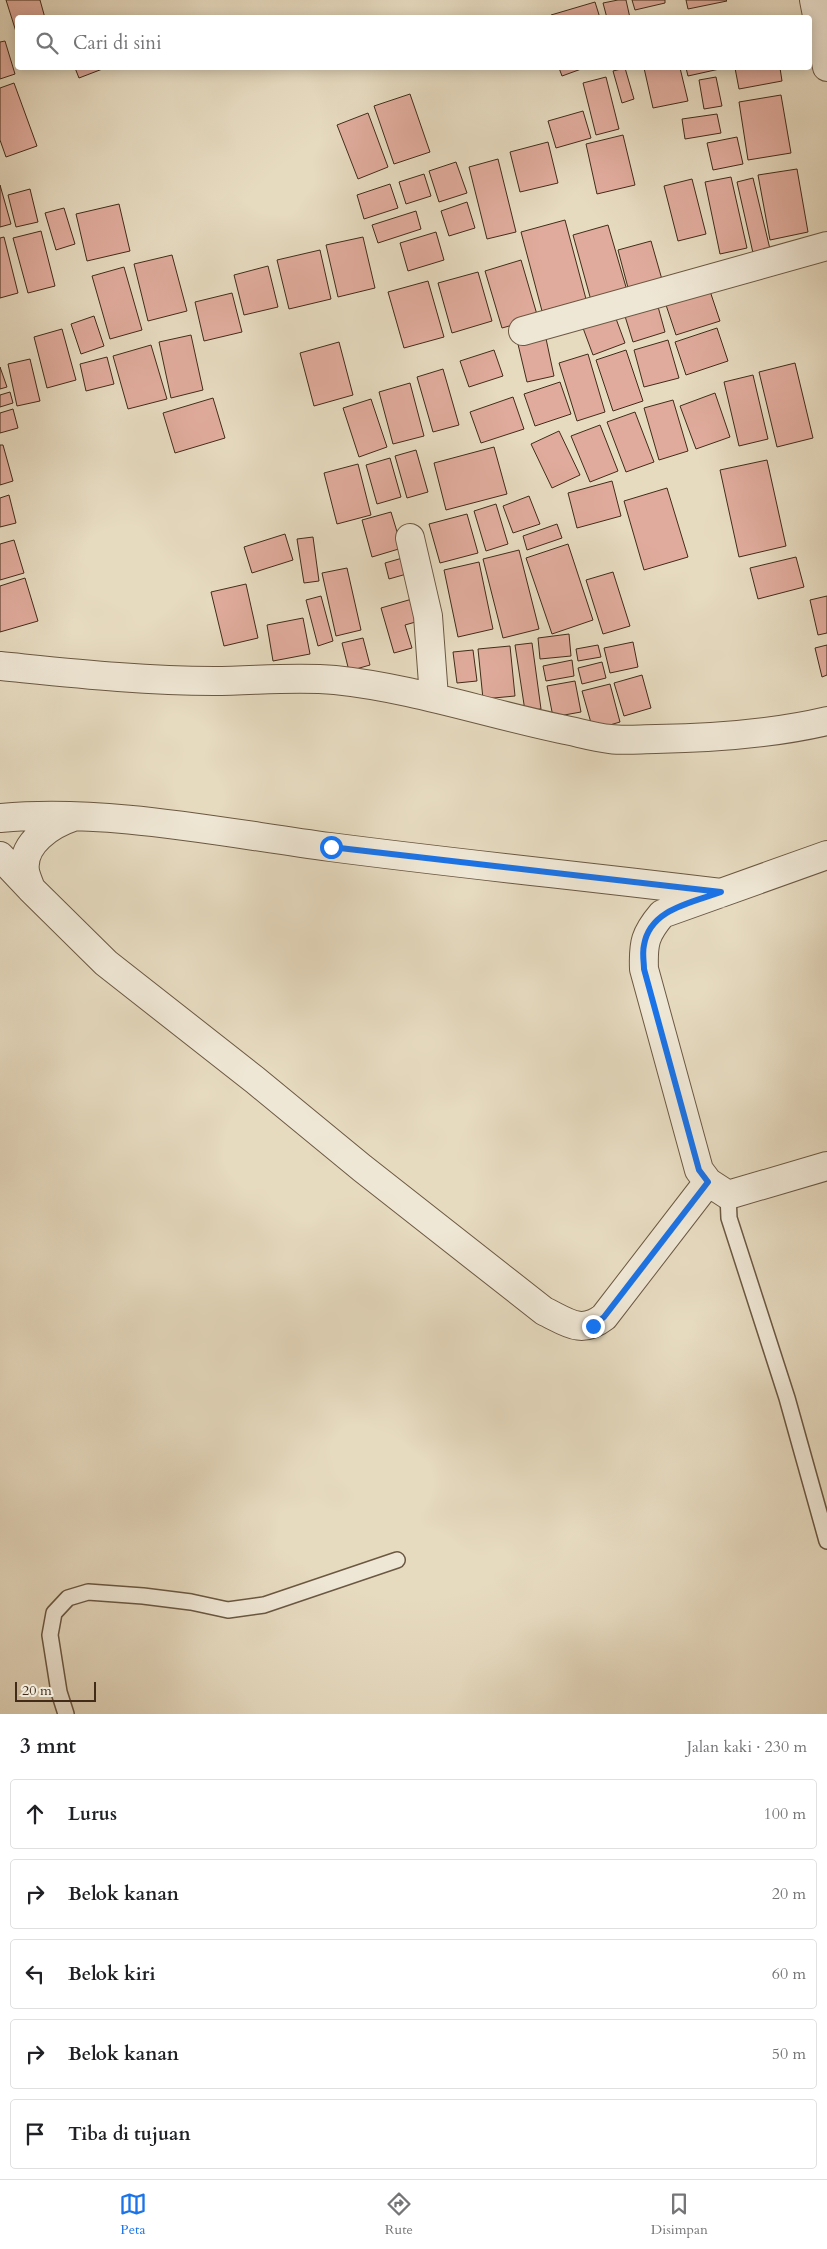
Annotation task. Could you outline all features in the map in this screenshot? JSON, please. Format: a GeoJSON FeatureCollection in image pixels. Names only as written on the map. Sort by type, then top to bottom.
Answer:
{"type":"FeatureCollection","features":[{"type":"Feature","properties":{"kind":"street"},"geometry":{"type":"LineString","coordinates":[[814,0],[827,67]]}},
{"type":"Feature","properties":{"kind":"street"},"geometry":{"type":"LineString","coordinates":[[524,331],[827,246]]}},
{"type":"Feature","properties":{"kind":"street"},"geometry":{"type":"LineString","coordinates":[[410,538],[428,616],[434,697]]}},
{"type":"Feature","properties":{"kind":"street"},"geometry":{"type":"LineString","coordinates":[[0,666],[152,679],[215,681],[283,678],[370,684],[434,697],[514,719],[611,739],[681,738],[738,734],[805,726],[827,721]]}},
{"type":"Feature","properties":{"kind":"street"},"geometry":{"type":"LineString","coordinates":[[0,818],[36,815],[73,816],[169,824],[331,847],[721,892]]}},
{"type":"Feature","properties":{"kind":"street"},"geometry":{"type":"LineString","coordinates":[[30,889],[25,870],[26,858],[32,846],[44,832],[59,822],[73,816]]}},
{"type":"Feature","properties":{"kind":"street"},"geometry":{"type":"LineString","coordinates":[[718,1188],[699,1170],[696,1161],[644,969],[643,946],[649,929],[662,914],[827,855]]}},
{"type":"Feature","properties":{"kind":"street"},"geometry":{"type":"LineString","coordinates":[[0,856],[30,889],[106,963],[544,1311],[579,1327],[593,1326],[604,1317],[718,1188],[827,1166]]}},
{"type":"Feature","properties":{"kind":"lane"},"geometry":{"type":"LineString","coordinates":[[718,1188],[787,1398],[827,1541]]}},
{"type":"Feature","properties":{"kind":"lane"},"geometry":{"type":"LineString","coordinates":[[66,1714],[59,1692],[50,1635],[54,1613],[68,1598],[88,1592],[143,1596],[191,1602],[228,1610],[264,1605],[397,1560]]}},
{"type":"Feature","properties":{"kind":"building"},"geometry":{"type":"Polygon","coordinates":[[[6,0],[40,0],[44,15],[15,15],[15,28],[6,0]]]}},
{"type":"Feature","properties":{"kind":"building"},"geometry":{"type":"Polygon","coordinates":[[[626,0],[629,15],[606,15],[603,3],[626,0]]]}},
{"type":"Feature","properties":{"kind":"building"},"geometry":{"type":"Polygon","coordinates":[[[632,0],[665,0],[665,3],[635,10],[632,0]]]}},
{"type":"Feature","properties":{"kind":"building"},"geometry":{"type":"Polygon","coordinates":[[[686,0],[726,0],[727,1],[688,9],[686,0]]]}},
{"type":"Feature","properties":{"kind":"building"},"geometry":{"type":"Polygon","coordinates":[[[595,2],[599,15],[551,15],[595,2]]]}},
{"type":"Feature","properties":{"kind":"building"},"geometry":{"type":"Polygon","coordinates":[[[5,41],[15,74],[0,79],[0,42],[5,41]]]}},
{"type":"Feature","properties":{"kind":"building"},"geometry":{"type":"Polygon","coordinates":[[[76,70],[100,70],[79,78],[76,70]]]}},
{"type":"Feature","properties":{"kind":"building"},"geometry":{"type":"Polygon","coordinates":[[[560,70],[578,70],[562,76],[560,70]]]}},
{"type":"Feature","properties":{"kind":"building"},"geometry":{"type":"Polygon","coordinates":[[[626,70],[634,99],[622,103],[613,71],[626,70]]]}},
{"type":"Feature","properties":{"kind":"building"},"geometry":{"type":"Polygon","coordinates":[[[644,70],[680,70],[688,101],[653,108],[644,70]]]}},
{"type":"Feature","properties":{"kind":"building"},"geometry":{"type":"Polygon","coordinates":[[[686,70],[715,70],[688,76],[686,70]]]}},
{"type":"Feature","properties":{"kind":"building"},"geometry":{"type":"Polygon","coordinates":[[[735,70],[780,70],[782,81],[739,89],[735,70]]]}},
{"type":"Feature","properties":{"kind":"building"},"geometry":{"type":"Polygon","coordinates":[[[606,77],[619,129],[596,135],[583,83],[606,77]]]}},
{"type":"Feature","properties":{"kind":"building"},"geometry":{"type":"Polygon","coordinates":[[[716,77],[722,106],[704,109],[699,80],[716,77]]]}},
{"type":"Feature","properties":{"kind":"building"},"geometry":{"type":"Polygon","coordinates":[[[14,83],[37,146],[6,157],[0,140],[0,88],[14,83]]]}},
{"type":"Feature","properties":{"kind":"building"},"geometry":{"type":"Polygon","coordinates":[[[410,94],[430,152],[394,164],[374,106],[410,94]]]}},
{"type":"Feature","properties":{"kind":"building"},"geometry":{"type":"Polygon","coordinates":[[[781,95],[791,153],[748,160],[739,102],[781,95]]]}},
{"type":"Feature","properties":{"kind":"building"},"geometry":{"type":"Polygon","coordinates":[[[583,111],[591,138],[556,148],[548,121],[583,111]]]}},
{"type":"Feature","properties":{"kind":"building"},"geometry":{"type":"Polygon","coordinates":[[[368,113],[388,167],[358,179],[337,125],[368,113]]]}},
{"type":"Feature","properties":{"kind":"building"},"geometry":{"type":"Polygon","coordinates":[[[717,114],[721,133],[685,139],[682,119],[717,114]]]}},
{"type":"Feature","properties":{"kind":"building"},"geometry":{"type":"Polygon","coordinates":[[[623,135],[635,185],[597,194],[586,144],[623,135]]]}},
{"type":"Feature","properties":{"kind":"building"},"geometry":{"type":"Polygon","coordinates":[[[737,137],[743,164],[713,170],[707,143],[737,137]]]}},
{"type":"Feature","properties":{"kind":"building"},"geometry":{"type":"Polygon","coordinates":[[[548,142],[558,183],[520,192],[510,152],[548,142]]]}},
{"type":"Feature","properties":{"kind":"building"},"geometry":{"type":"Polygon","coordinates":[[[498,159],[516,232],[487,239],[469,167],[498,159]]]}},
{"type":"Feature","properties":{"kind":"building"},"geometry":{"type":"Polygon","coordinates":[[[456,162],[467,193],[439,202],[429,171],[456,162]]]}},
{"type":"Feature","properties":{"kind":"building"},"geometry":{"type":"Polygon","coordinates":[[[797,169],[808,232],[770,240],[758,175],[797,169]]]}},
{"type":"Feature","properties":{"kind":"building"},"geometry":{"type":"Polygon","coordinates":[[[424,174],[431,196],[406,204],[399,182],[424,174]]]}},
{"type":"Feature","properties":{"kind":"building"},"geometry":{"type":"Polygon","coordinates":[[[731,177],[747,248],[720,254],[705,182],[731,177]]]}},
{"type":"Feature","properties":{"kind":"building"},"geometry":{"type":"Polygon","coordinates":[[[753,178],[770,249],[753,253],[737,182],[753,178]]]}},
{"type":"Feature","properties":{"kind":"building"},"geometry":{"type":"Polygon","coordinates":[[[692,179],[706,234],[678,241],[664,186],[692,179]]]}},
{"type":"Feature","properties":{"kind":"building"},"geometry":{"type":"Polygon","coordinates":[[[390,184],[398,208],[364,219],[357,195],[390,184]]]}},
{"type":"Feature","properties":{"kind":"building"},"geometry":{"type":"Polygon","coordinates":[[[0,185],[11,224],[0,227],[0,185]]]}},
{"type":"Feature","properties":{"kind":"building"},"geometry":{"type":"Polygon","coordinates":[[[30,189],[38,222],[16,227],[8,195],[30,189]]]}},
{"type":"Feature","properties":{"kind":"building"},"geometry":{"type":"Polygon","coordinates":[[[467,202],[475,228],[449,236],[441,211],[467,202]]]}},
{"type":"Feature","properties":{"kind":"building"},"geometry":{"type":"Polygon","coordinates":[[[119,204],[130,251],[87,261],[76,214],[119,204]]]}},
{"type":"Feature","properties":{"kind":"building"},"geometry":{"type":"Polygon","coordinates":[[[64,208],[75,244],[56,250],[45,213],[64,208]]]}},
{"type":"Feature","properties":{"kind":"building"},"geometry":{"type":"Polygon","coordinates":[[[416,211],[421,229],[378,243],[372,225],[416,211]]]}},
{"type":"Feature","properties":{"kind":"building"},"geometry":{"type":"Polygon","coordinates":[[[565,220],[586,299],[542,311],[521,232],[565,220]]]}},
{"type":"Feature","properties":{"kind":"building"},"geometry":{"type":"Polygon","coordinates":[[[608,225],[628,294],[592,304],[573,235],[608,225]]]}},
{"type":"Feature","properties":{"kind":"building"},"geometry":{"type":"Polygon","coordinates":[[[41,231],[55,286],[28,293],[13,238],[41,231]]]}},
{"type":"Feature","properties":{"kind":"building"},"geometry":{"type":"Polygon","coordinates":[[[436,232],[444,260],[408,271],[400,243],[436,232]]]}},
{"type":"Feature","properties":{"kind":"building"},"geometry":{"type":"Polygon","coordinates":[[[4,237],[18,293],[0,298],[0,238],[4,237]]]}},
{"type":"Feature","properties":{"kind":"building"},"geometry":{"type":"Polygon","coordinates":[[[363,237],[375,288],[338,297],[326,245],[363,237]]]}},
{"type":"Feature","properties":{"kind":"building"},"geometry":{"type":"Polygon","coordinates":[[[651,241],[665,290],[631,299],[618,250],[651,241]]]}},
{"type":"Feature","properties":{"kind":"building"},"geometry":{"type":"Polygon","coordinates":[[[320,250],[331,299],[289,309],[277,260],[320,250]]]}},
{"type":"Feature","properties":{"kind":"building"},"geometry":{"type":"Polygon","coordinates":[[[172,255],[187,311],[148,321],[134,264],[172,255]]]}},
{"type":"Feature","properties":{"kind":"building"},"geometry":{"type":"Polygon","coordinates":[[[521,260],[538,318],[502,328],[485,271],[521,260]]]}},
{"type":"Feature","properties":{"kind":"building"},"geometry":{"type":"Polygon","coordinates":[[[268,266],[278,307],[244,315],[234,275],[268,266]]]}},
{"type":"Feature","properties":{"kind":"building"},"geometry":{"type":"Polygon","coordinates":[[[124,267],[142,330],[110,339],[92,276],[124,267]]]}},
{"type":"Feature","properties":{"kind":"building"},"geometry":{"type":"Polygon","coordinates":[[[478,272],[492,321],[452,333],[438,283],[478,272]]]}},
{"type":"Feature","properties":{"kind":"building"},"geometry":{"type":"Polygon","coordinates":[[[428,281],[444,337],[404,348],[388,292],[428,281]]]}},
{"type":"Feature","properties":{"kind":"building"},"geometry":{"type":"Polygon","coordinates":[[[709,288],[720,321],[676,335],[665,302],[709,288]]]}},
{"type":"Feature","properties":{"kind":"building"},"geometry":{"type":"Polygon","coordinates":[[[232,293],[242,332],[204,341],[195,302],[232,293]]]}},
{"type":"Feature","properties":{"kind":"building"},"geometry":{"type":"Polygon","coordinates":[[[657,303],[665,332],[633,342],[624,313],[657,303]]]}},
{"type":"Feature","properties":{"kind":"building"},"geometry":{"type":"Polygon","coordinates":[[[94,316],[104,346],[81,354],[71,324],[94,316]]]}},
{"type":"Feature","properties":{"kind":"building"},"geometry":{"type":"Polygon","coordinates":[[[615,316],[625,343],[593,355],[583,328],[615,316]]]}},
{"type":"Feature","properties":{"kind":"building"},"geometry":{"type":"Polygon","coordinates":[[[717,328],[728,361],[686,375],[675,342],[717,328]]]}},
{"type":"Feature","properties":{"kind":"building"},"geometry":{"type":"Polygon","coordinates":[[[62,329],[76,380],[47,388],[34,337],[62,329]]]}},
{"type":"Feature","properties":{"kind":"building"},"geometry":{"type":"Polygon","coordinates":[[[545,334],[554,376],[527,382],[517,340],[545,334]]]}},
{"type":"Feature","properties":{"kind":"building"},"geometry":{"type":"Polygon","coordinates":[[[191,335],[203,390],[171,398],[159,342],[191,335]]]}},
{"type":"Feature","properties":{"kind":"building"},"geometry":{"type":"Polygon","coordinates":[[[668,340],[679,378],[644,387],[634,350],[668,340]]]}},
{"type":"Feature","properties":{"kind":"building"},"geometry":{"type":"Polygon","coordinates":[[[339,342],[353,395],[314,406],[300,353],[339,342]]]}},
{"type":"Feature","properties":{"kind":"building"},"geometry":{"type":"Polygon","coordinates":[[[151,345],[167,399],[128,409],[113,356],[151,345]]]}},
{"type":"Feature","properties":{"kind":"building"},"geometry":{"type":"Polygon","coordinates":[[[494,350],[503,376],[469,387],[460,361],[494,350]]]}},
{"type":"Feature","properties":{"kind":"building"},"geometry":{"type":"Polygon","coordinates":[[[626,350],[643,401],[613,411],[596,360],[626,350]]]}},
{"type":"Feature","properties":{"kind":"building"},"geometry":{"type":"Polygon","coordinates":[[[588,354],[605,412],[577,421],[559,363],[588,354]]]}},
{"type":"Feature","properties":{"kind":"building"},"geometry":{"type":"Polygon","coordinates":[[[107,357],[114,384],[86,391],[80,364],[107,357]]]}},
{"type":"Feature","properties":{"kind":"building"},"geometry":{"type":"Polygon","coordinates":[[[30,359],[40,401],[17,406],[8,364],[30,359]]]}},
{"type":"Feature","properties":{"kind":"building"},"geometry":{"type":"Polygon","coordinates":[[[795,363],[813,438],[777,447],[759,372],[795,363]]]}},
{"type":"Feature","properties":{"kind":"building"},"geometry":{"type":"Polygon","coordinates":[[[0,367],[7,387],[0,389],[0,367]]]}},
{"type":"Feature","properties":{"kind":"building"},"geometry":{"type":"Polygon","coordinates":[[[443,369],[459,425],[433,432],[417,377],[443,369]]]}},
{"type":"Feature","properties":{"kind":"building"},"geometry":{"type":"Polygon","coordinates":[[[753,375],[768,439],[739,446],[724,382],[753,375]]]}},
{"type":"Feature","properties":{"kind":"building"},"geometry":{"type":"Polygon","coordinates":[[[560,382],[571,414],[535,426],[524,394],[560,382]]]}},
{"type":"Feature","properties":{"kind":"building"},"geometry":{"type":"Polygon","coordinates":[[[410,383],[424,436],[393,444],[379,392],[410,383]]]}},
{"type":"Feature","properties":{"kind":"building"},"geometry":{"type":"Polygon","coordinates":[[[10,392],[13,403],[0,407],[0,395],[10,392]]]}},
{"type":"Feature","properties":{"kind":"building"},"geometry":{"type":"Polygon","coordinates":[[[715,393],[730,437],[696,449],[680,406],[715,393]]]}},
{"type":"Feature","properties":{"kind":"building"},"geometry":{"type":"Polygon","coordinates":[[[513,397],[524,429],[481,443],[470,412],[513,397]]]}},
{"type":"Feature","properties":{"kind":"building"},"geometry":{"type":"Polygon","coordinates":[[[213,398],[225,438],[175,453],[163,413],[213,398]]]}},
{"type":"Feature","properties":{"kind":"building"},"geometry":{"type":"Polygon","coordinates":[[[371,399],[387,447],[359,457],[343,408],[371,399]]]}},
{"type":"Feature","properties":{"kind":"building"},"geometry":{"type":"Polygon","coordinates":[[[673,400],[688,451],[659,460],[644,408],[673,400]]]}},
{"type":"Feature","properties":{"kind":"building"},"geometry":{"type":"Polygon","coordinates":[[[13,409],[18,428],[0,433],[0,413],[13,409]]]}},
{"type":"Feature","properties":{"kind":"building"},"geometry":{"type":"Polygon","coordinates":[[[635,412],[654,462],[626,472],[607,422],[635,412]]]}},
{"type":"Feature","properties":{"kind":"building"},"geometry":{"type":"Polygon","coordinates":[[[600,425],[618,471],[590,482],[571,436],[600,425]]]}},
{"type":"Feature","properties":{"kind":"building"},"geometry":{"type":"Polygon","coordinates":[[[559,431],[580,475],[552,488],[531,444],[559,431]]]}},
{"type":"Feature","properties":{"kind":"building"},"geometry":{"type":"Polygon","coordinates":[[[0,445],[3,445],[13,481],[0,485],[0,445]]]}},
{"type":"Feature","properties":{"kind":"building"},"geometry":{"type":"Polygon","coordinates":[[[494,447],[507,494],[446,510],[434,463],[494,447]]]}},
{"type":"Feature","properties":{"kind":"building"},"geometry":{"type":"Polygon","coordinates":[[[416,450],[428,492],[407,498],[395,456],[416,450]]]}},
{"type":"Feature","properties":{"kind":"building"},"geometry":{"type":"Polygon","coordinates":[[[390,458],[401,497],[377,504],[366,465],[390,458]]]}},
{"type":"Feature","properties":{"kind":"building"},"geometry":{"type":"Polygon","coordinates":[[[767,460],[786,546],[739,557],[720,470],[767,460]]]}},
{"type":"Feature","properties":{"kind":"building"},"geometry":{"type":"Polygon","coordinates":[[[358,464],[371,515],[337,524],[324,473],[358,464]]]}},
{"type":"Feature","properties":{"kind":"building"},"geometry":{"type":"Polygon","coordinates":[[[612,481],[621,516],[577,528],[568,493],[612,481]]]}},
{"type":"Feature","properties":{"kind":"building"},"geometry":{"type":"Polygon","coordinates":[[[667,488],[688,557],[644,570],[624,501],[667,488]]]}},
{"type":"Feature","properties":{"kind":"building"},"geometry":{"type":"Polygon","coordinates":[[[9,495],[16,523],[0,527],[0,498],[9,495]]]}},
{"type":"Feature","properties":{"kind":"building"},"geometry":{"type":"Polygon","coordinates":[[[529,496],[540,524],[513,533],[503,506],[529,496]]]}},
{"type":"Feature","properties":{"kind":"building"},"geometry":{"type":"Polygon","coordinates":[[[496,504],[508,544],[486,551],[474,511],[496,504]]]}},
{"type":"Feature","properties":{"kind":"building"},"geometry":{"type":"Polygon","coordinates":[[[391,512],[402,548],[372,557],[362,520],[391,512]]]}},
{"type":"Feature","properties":{"kind":"building"},"geometry":{"type":"Polygon","coordinates":[[[467,514],[478,553],[440,563],[429,524],[467,514]]]}},
{"type":"Feature","properties":{"kind":"building"},"geometry":{"type":"Polygon","coordinates":[[[557,524],[562,538],[527,550],[523,536],[557,524]]]}},
{"type":"Feature","properties":{"kind":"building"},"geometry":{"type":"Polygon","coordinates":[[[285,534],[293,560],[252,573],[244,547],[285,534]]]}},
{"type":"Feature","properties":{"kind":"building"},"geometry":{"type":"Polygon","coordinates":[[[313,537],[319,581],[304,583],[297,539],[313,537]]]}},
{"type":"Feature","properties":{"kind":"building"},"geometry":{"type":"Polygon","coordinates":[[[14,540],[24,573],[0,580],[0,544],[14,540]]]}},
{"type":"Feature","properties":{"kind":"building"},"geometry":{"type":"Polygon","coordinates":[[[568,544],[593,620],[552,634],[526,558],[568,544]]]}},
{"type":"Feature","properties":{"kind":"building"},"geometry":{"type":"Polygon","coordinates":[[[519,550],[539,629],[503,638],[483,559],[519,550]]]}},
{"type":"Feature","properties":{"kind":"building"},"geometry":{"type":"Polygon","coordinates":[[[406,557],[410,573],[389,579],[385,563],[406,557]]]}},
{"type":"Feature","properties":{"kind":"building"},"geometry":{"type":"Polygon","coordinates":[[[796,557],[804,587],[758,599],[750,568],[796,557]]]}},
{"type":"Feature","properties":{"kind":"building"},"geometry":{"type":"Polygon","coordinates":[[[479,562],[493,629],[458,637],[444,570],[479,562]]]}},
{"type":"Feature","properties":{"kind":"building"},"geometry":{"type":"Polygon","coordinates":[[[347,568],[361,630],[336,636],[322,573],[347,568]]]}},
{"type":"Feature","properties":{"kind":"building"},"geometry":{"type":"Polygon","coordinates":[[[613,572],[630,626],[603,634],[586,580],[613,572]]]}},
{"type":"Feature","properties":{"kind":"building"},"geometry":{"type":"Polygon","coordinates":[[[25,578],[38,621],[0,632],[0,586],[25,578]]]}},
{"type":"Feature","properties":{"kind":"building"},"geometry":{"type":"Polygon","coordinates":[[[246,584],[258,638],[224,646],[211,592],[246,584]]]}},
{"type":"Feature","properties":{"kind":"building"},"geometry":{"type":"Polygon","coordinates":[[[321,596],[333,641],[318,646],[306,600],[321,596]]]}},
{"type":"Feature","properties":{"kind":"building"},"geometry":{"type":"Polygon","coordinates":[[[827,596],[827,633],[818,635],[810,600],[827,596]]]}},
{"type":"Feature","properties":{"kind":"building"},"geometry":{"type":"Polygon","coordinates":[[[419,597],[426,619],[405,625],[412,648],[394,653],[381,608],[419,597]]]}},
{"type":"Feature","properties":{"kind":"building"},"geometry":{"type":"Polygon","coordinates":[[[303,618],[310,654],[273,661],[267,625],[303,618]]]}},
{"type":"Feature","properties":{"kind":"building"},"geometry":{"type":"Polygon","coordinates":[[[569,634],[571,656],[540,659],[538,638],[569,634]]]}},
{"type":"Feature","properties":{"kind":"building"},"geometry":{"type":"Polygon","coordinates":[[[363,638],[370,665],[349,671],[342,643],[363,638]]]}},
{"type":"Feature","properties":{"kind":"building"},"geometry":{"type":"Polygon","coordinates":[[[633,642],[638,667],[610,673],[604,648],[633,642]]]}},
{"type":"Feature","properties":{"kind":"building"},"geometry":{"type":"Polygon","coordinates":[[[532,643],[541,709],[525,711],[515,645],[532,643]]]}},
{"type":"Feature","properties":{"kind":"building"},"geometry":{"type":"Polygon","coordinates":[[[598,645],[601,657],[578,661],[576,649],[598,645]]]}},
{"type":"Feature","properties":{"kind":"building"},"geometry":{"type":"Polygon","coordinates":[[[827,645],[827,675],[822,677],[815,648],[827,645]]]}},
{"type":"Feature","properties":{"kind":"building"},"geometry":{"type":"Polygon","coordinates":[[[510,646],[515,696],[483,699],[478,649],[510,646]]]}},
{"type":"Feature","properties":{"kind":"building"},"geometry":{"type":"Polygon","coordinates":[[[473,650],[477,681],[457,683],[453,652],[473,650]]]}},
{"type":"Feature","properties":{"kind":"building"},"geometry":{"type":"Polygon","coordinates":[[[572,660],[574,676],[546,681],[543,666],[572,660]]]}},
{"type":"Feature","properties":{"kind":"building"},"geometry":{"type":"Polygon","coordinates":[[[602,662],[606,678],[582,684],[578,668],[602,662]]]}},
{"type":"Feature","properties":{"kind":"building"},"geometry":{"type":"Polygon","coordinates":[[[642,675],[651,708],[624,716],[614,683],[642,675]]]}},
{"type":"Feature","properties":{"kind":"building"},"geometry":{"type":"Polygon","coordinates":[[[575,681],[581,712],[553,717],[547,686],[575,681]]]}},
{"type":"Feature","properties":{"kind":"building"},"geometry":{"type":"Polygon","coordinates":[[[610,684],[620,722],[593,730],[582,691],[610,684]]]}},
{"type":"Feature","properties":{"kind":"route"},"geometry":{"type":"LineString","coordinates":[[331,847],[721,892],[662,914],[649,929],[643,946],[644,969],[699,1170],[708,1182],[604,1317],[593,1326]]}}]}
